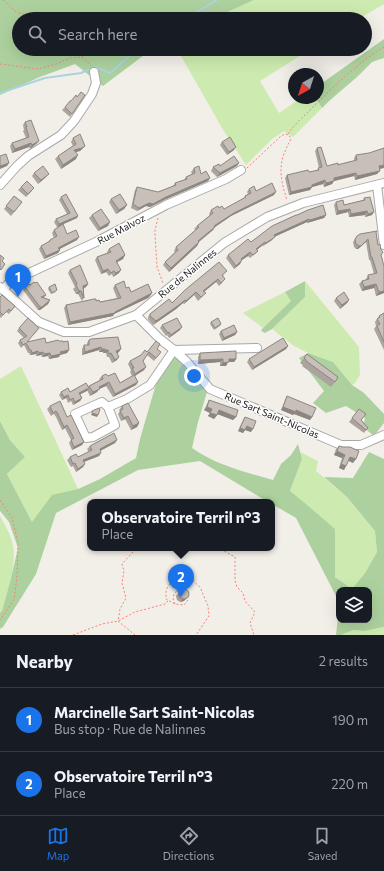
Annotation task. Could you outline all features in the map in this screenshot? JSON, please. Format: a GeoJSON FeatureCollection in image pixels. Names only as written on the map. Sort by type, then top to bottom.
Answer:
{"type":"FeatureCollection","features":[{"type":"Feature","properties":{"kind":"street"},"geometry":{"type":"LineString","coordinates":[[0,185],[28,156],[61,135],[74,122],[92,94],[96,83],[94,72]]}},
{"type":"Feature","properties":{"kind":"street","name":"Rue Malvoz"},"geometry":{"type":"LineString","coordinates":[[2,288],[12,281],[96,242],[166,205],[226,179],[241,170]]}},
{"type":"Feature","properties":{"kind":"street"},"geometry":{"type":"LineString","coordinates":[[381,184],[384,245]]}},
{"type":"Feature","properties":{"kind":"street","name":"Rue de Nalinnes"},"geometry":{"type":"LineString","coordinates":[[2,288],[39,322],[64,332],[89,332],[136,315],[224,243],[267,217],[303,203],[381,184]]}},
{"type":"Feature","properties":{"kind":"street","name":"Rue Sart Saint-Nicolas"},"geometry":{"type":"LineString","coordinates":[[136,315],[160,339],[187,362],[210,389],[341,445],[360,445],[384,435]]}},
{"type":"Feature","properties":{"kind":"street"},"geometry":{"type":"LineString","coordinates":[[108,407],[127,399],[150,385],[174,350],[257,348]]}},
{"type":"Feature","properties":{"kind":"street"},"geometry":{"type":"LineString","coordinates":[[102,402],[108,407],[115,425],[93,437],[86,438],[75,414],[102,402]]}},
{"type":"Feature","properties":{"kind":"path"},"geometry":{"type":"LineString","coordinates":[[3,0],[16,12]]}},
{"type":"Feature","properties":{"kind":"path"},"geometry":{"type":"LineString","coordinates":[[372,55],[384,47]]}},
{"type":"Feature","properties":{"kind":"path"},"geometry":{"type":"LineString","coordinates":[[241,170],[245,170],[281,136],[288,134],[318,102],[348,74],[370,56]]}},
{"type":"Feature","properties":{"kind":"path"},"geometry":{"type":"LineString","coordinates":[[0,64],[38,69],[70,58],[83,57],[90,64],[94,72]]}},
{"type":"Feature","properties":{"kind":"path"},"geometry":{"type":"LineString","coordinates":[[288,134],[291,139],[284,153],[281,163],[281,172],[290,208]]}},
{"type":"Feature","properties":{"kind":"path"},"geometry":{"type":"LineString","coordinates":[[158,218],[154,235],[157,266],[166,290]]}},
{"type":"Feature","properties":{"kind":"path"},"geometry":{"type":"LineString","coordinates":[[0,500],[12,518],[18,542],[17,577],[14,600],[0,620]]}},
{"type":"Feature","properties":{"kind":"path"},"geometry":{"type":"LineString","coordinates":[[118,621],[120,608],[126,598],[122,583],[124,571],[122,564],[134,551]]}},
{"type":"Feature","properties":{"kind":"path"},"geometry":{"type":"LineString","coordinates":[[224,551],[235,557],[235,581],[237,587],[244,593],[245,601],[255,612],[250,623],[254,635]]}},
{"type":"Feature","properties":{"kind":"path"},"geometry":{"type":"LineString","coordinates":[[186,593],[189,597],[184,605],[175,604],[166,599],[167,588],[173,580],[180,577],[191,579],[200,587],[208,606],[209,616],[196,635]]}},
{"type":"Feature","properties":{"kind":"path"},"geometry":{"type":"LineString","coordinates":[[175,604],[173,596],[175,592],[181,590],[184,591]]}},
{"type":"Feature","properties":{"kind":"path"},"geometry":{"type":"LineString","coordinates":[[73,635],[102,624],[118,621],[135,612],[165,604],[169,601]]}},
{"type":"Feature","properties":{"kind":"path"},"geometry":{"type":"LineString","coordinates":[[118,621],[135,635]]}},
{"type":"Feature","properties":{"kind":"green space"},"geometry":{"type":"Polygon","coordinates":[[[0,0],[254,0],[227,12],[12,12],[12,56],[143,56],[103,86],[75,64],[40,77],[0,95],[0,0]]]}},
{"type":"Feature","properties":{"kind":"green space"},"geometry":{"type":"Polygon","coordinates":[[[254,0],[384,0],[384,4],[371,12],[227,12],[254,0]]]}},
{"type":"Feature","properties":{"kind":"green space"},"geometry":{"type":"Polygon","coordinates":[[[384,39],[384,58],[372,62],[322,108],[320,104],[324,104],[324,82],[360,56],[372,56],[372,48],[384,39]]]}},
{"type":"Feature","properties":{"kind":"green space"},"geometry":{"type":"Polygon","coordinates":[[[181,56],[300,56],[260,81],[279,113],[292,104],[320,104],[322,108],[293,137],[284,131],[271,140],[246,165],[222,128],[181,56]]]}},
{"type":"Feature","properties":{"kind":"green space"},"geometry":{"type":"Polygon","coordinates":[[[305,281],[359,347],[360,375],[352,385],[333,362],[294,346],[272,329],[305,297],[305,281]]]}},
{"type":"Feature","properties":{"kind":"green space"},"geometry":{"type":"Polygon","coordinates":[[[305,281],[305,297],[272,329],[265,333],[261,331],[291,301],[285,292],[305,281]]]}},
{"type":"Feature","properties":{"kind":"green space"},"geometry":{"type":"Polygon","coordinates":[[[285,292],[291,301],[263,328],[243,313],[285,292]]]}},
{"type":"Feature","properties":{"kind":"green space"},"geometry":{"type":"Polygon","coordinates":[[[308,353],[333,362],[352,385],[364,393],[384,414],[384,423],[374,436],[363,427],[365,418],[346,406],[326,413],[313,403],[324,391],[299,358],[308,353]]]}},
{"type":"Feature","properties":{"kind":"green space"},"geometry":{"type":"Polygon","coordinates":[[[174,354],[207,392],[192,448],[211,459],[241,471],[273,480],[281,464],[291,455],[298,444],[302,459],[290,491],[335,529],[335,577],[349,587],[336,587],[336,596],[296,518],[275,506],[275,499],[263,499],[200,461],[138,470],[56,513],[36,574],[3,627],[0,629],[0,613],[2,611],[18,548],[9,522],[0,511],[0,421],[10,440],[25,457],[7,474],[32,522],[52,495],[78,489],[100,479],[136,458],[156,384],[174,354]]]}},
{"type":"Feature","properties":{"kind":"green space"},"geometry":{"type":"Polygon","coordinates":[[[21,366],[78,489],[32,522],[7,474],[25,457],[10,440],[0,421],[0,379],[21,366]]]}},
{"type":"Feature","properties":{"kind":"green space"},"geometry":{"type":"Polygon","coordinates":[[[300,452],[318,461],[316,471],[347,497],[375,531],[377,552],[365,573],[354,587],[349,587],[335,577],[334,564],[290,491],[302,459],[300,452]]]}},
{"type":"Feature","properties":{"kind":"green space"},"geometry":{"type":"Polygon","coordinates":[[[369,452],[384,459],[384,627],[364,631],[353,630],[342,635],[336,635],[337,623],[372,623],[372,587],[354,587],[365,573],[377,552],[375,531],[347,497],[324,477],[353,478],[369,452]]]}},
{"type":"Feature","properties":{"kind":"green space"},"geometry":{"type":"Polygon","coordinates":[[[0,516],[11,538],[14,556],[10,584],[2,611],[0,613],[0,516]]]}},
{"type":"Feature","properties":{"kind":"green space"},"geometry":{"type":"Polygon","coordinates":[[[384,627],[384,635],[342,635],[353,630],[364,631],[384,627]]]}},
{"type":"Feature","properties":{"kind":"building"},"geometry":{"type":"Polygon","coordinates":[[[81,92],[85,95],[72,114],[65,107],[76,95],[77,97],[81,92]]]}},
{"type":"Feature","properties":{"kind":"building"},"geometry":{"type":"Polygon","coordinates":[[[31,120],[39,141],[32,145],[31,143],[15,149],[12,143],[29,137],[25,122],[31,120]]]}},
{"type":"Feature","properties":{"kind":"building"},"geometry":{"type":"Polygon","coordinates":[[[80,134],[85,146],[74,150],[78,155],[63,165],[58,156],[76,144],[73,138],[80,134]]]}},
{"type":"Feature","properties":{"kind":"building"},"geometry":{"type":"Polygon","coordinates":[[[230,137],[236,147],[229,152],[222,142],[230,137]]]}},
{"type":"Feature","properties":{"kind":"building"},"geometry":{"type":"Polygon","coordinates":[[[321,147],[327,166],[357,160],[356,155],[369,153],[384,148],[384,165],[379,166],[380,171],[357,176],[356,173],[334,178],[334,181],[326,183],[325,180],[312,185],[312,187],[291,192],[287,175],[308,170],[309,172],[319,170],[318,168],[322,167],[317,148],[321,147]]]}},
{"type":"Feature","properties":{"kind":"building"},"geometry":{"type":"Polygon","coordinates":[[[6,154],[9,163],[0,166],[0,156],[6,154]]]}},
{"type":"Feature","properties":{"kind":"building"},"geometry":{"type":"Polygon","coordinates":[[[234,156],[239,163],[220,173],[213,167],[219,164],[220,166],[234,156]]]}},
{"type":"Feature","properties":{"kind":"building"},"geometry":{"type":"Polygon","coordinates":[[[43,166],[49,174],[41,180],[34,173],[43,166]]]}},
{"type":"Feature","properties":{"kind":"building"},"geometry":{"type":"Polygon","coordinates":[[[199,166],[201,174],[206,171],[210,178],[153,204],[149,203],[139,208],[133,204],[137,187],[158,192],[176,185],[175,183],[187,179],[186,177],[195,173],[194,168],[199,166]]]}},
{"type":"Feature","properties":{"kind":"building"},"geometry":{"type":"Polygon","coordinates":[[[27,181],[34,188],[28,194],[21,187],[27,181]]]}},
{"type":"Feature","properties":{"kind":"building"},"geometry":{"type":"Polygon","coordinates":[[[272,183],[276,192],[234,213],[214,226],[215,227],[198,241],[199,242],[171,268],[165,262],[178,250],[176,247],[199,227],[197,226],[213,213],[211,210],[218,206],[219,208],[222,206],[224,209],[246,197],[245,196],[251,193],[249,189],[254,186],[256,191],[272,183]]]}},
{"type":"Feature","properties":{"kind":"building"},"geometry":{"type":"Polygon","coordinates":[[[66,194],[78,216],[59,224],[56,219],[70,213],[61,197],[66,194]]]}},
{"type":"Feature","properties":{"kind":"building"},"geometry":{"type":"Polygon","coordinates":[[[120,194],[127,205],[119,210],[111,199],[120,194]]]}},
{"type":"Feature","properties":{"kind":"building"},"geometry":{"type":"Polygon","coordinates":[[[14,196],[22,202],[14,212],[6,206],[14,196]]]}},
{"type":"Feature","properties":{"kind":"building"},"geometry":{"type":"Polygon","coordinates":[[[370,197],[374,212],[368,214],[367,211],[351,214],[350,209],[338,211],[336,202],[343,200],[344,205],[365,200],[364,198],[370,197]]]}},
{"type":"Feature","properties":{"kind":"building"},"geometry":{"type":"Polygon","coordinates":[[[323,205],[326,215],[310,220],[309,219],[274,235],[275,237],[256,249],[258,251],[253,255],[250,252],[241,259],[242,260],[236,266],[228,255],[248,239],[251,242],[272,226],[323,205]]]}},
{"type":"Feature","properties":{"kind":"building"},"geometry":{"type":"Polygon","coordinates":[[[101,209],[110,222],[100,228],[92,215],[101,209]]]}},
{"type":"Feature","properties":{"kind":"building"},"geometry":{"type":"Polygon","coordinates":[[[63,224],[67,234],[76,230],[79,237],[58,248],[60,250],[46,256],[41,246],[57,236],[54,230],[63,224]]]}},
{"type":"Feature","properties":{"kind":"building"},"geometry":{"type":"Polygon","coordinates":[[[377,231],[378,245],[380,244],[383,252],[381,255],[384,266],[384,291],[379,292],[376,284],[364,287],[362,281],[369,279],[368,275],[377,273],[371,257],[368,239],[361,246],[359,246],[356,244],[355,239],[360,234],[377,231]]]}},
{"type":"Feature","properties":{"kind":"building"},"geometry":{"type":"Polygon","coordinates":[[[119,243],[125,255],[116,261],[121,270],[116,273],[114,271],[111,273],[108,269],[103,271],[97,257],[111,252],[109,249],[119,243]]]}},
{"type":"Feature","properties":{"kind":"building"},"geometry":{"type":"Polygon","coordinates":[[[0,255],[4,258],[2,261],[5,264],[1,270],[0,269],[0,255]]]}},
{"type":"Feature","properties":{"kind":"building"},"geometry":{"type":"Polygon","coordinates":[[[219,262],[227,271],[222,275],[225,279],[221,283],[218,279],[203,291],[206,293],[201,297],[196,292],[186,301],[185,300],[156,321],[150,316],[150,314],[169,299],[172,303],[185,290],[219,262]]]}},
{"type":"Feature","properties":{"kind":"building"},"geometry":{"type":"Polygon","coordinates":[[[80,265],[88,284],[83,286],[84,298],[76,285],[77,284],[70,270],[80,265]]]}},
{"type":"Feature","properties":{"kind":"building"},"geometry":{"type":"Polygon","coordinates":[[[124,281],[126,288],[129,287],[131,292],[148,284],[152,293],[115,313],[70,322],[66,305],[94,299],[96,299],[96,301],[99,300],[100,302],[121,298],[115,285],[124,281]]]}},
{"type":"Feature","properties":{"kind":"building"},"geometry":{"type":"Polygon","coordinates":[[[37,282],[46,295],[41,297],[50,300],[42,307],[40,307],[25,287],[37,282]]]}},
{"type":"Feature","properties":{"kind":"building"},"geometry":{"type":"Polygon","coordinates":[[[55,284],[57,290],[52,293],[49,287],[55,284]]]}},
{"type":"Feature","properties":{"kind":"building"},"geometry":{"type":"Polygon","coordinates":[[[344,292],[349,300],[342,305],[336,298],[344,292]]]}},
{"type":"Feature","properties":{"kind":"building"},"geometry":{"type":"Polygon","coordinates":[[[2,295],[15,306],[11,311],[9,309],[3,315],[0,312],[0,297],[2,295]]]}},
{"type":"Feature","properties":{"kind":"building"},"geometry":{"type":"Polygon","coordinates":[[[384,313],[384,342],[377,326],[380,324],[377,319],[384,313]]]}},
{"type":"Feature","properties":{"kind":"building"},"geometry":{"type":"Polygon","coordinates":[[[28,318],[39,328],[27,342],[45,338],[46,343],[58,340],[63,342],[68,341],[69,350],[60,352],[61,354],[51,356],[50,353],[44,354],[43,352],[39,353],[38,351],[32,353],[26,343],[23,345],[20,340],[27,336],[19,328],[28,318]]]}},
{"type":"Feature","properties":{"kind":"building"},"geometry":{"type":"Polygon","coordinates":[[[177,318],[182,327],[171,335],[162,325],[177,318]]]}},
{"type":"Feature","properties":{"kind":"building"},"geometry":{"type":"Polygon","coordinates":[[[218,318],[221,324],[215,328],[211,322],[218,318]]]}},
{"type":"Feature","properties":{"kind":"building"},"geometry":{"type":"Polygon","coordinates":[[[234,325],[237,332],[224,338],[221,331],[234,325]]]}},
{"type":"Feature","properties":{"kind":"building"},"geometry":{"type":"Polygon","coordinates":[[[118,337],[121,349],[116,351],[119,357],[115,360],[111,353],[109,354],[108,350],[102,349],[101,347],[85,352],[84,345],[89,345],[89,340],[91,339],[118,337]]]}},
{"type":"Feature","properties":{"kind":"building"},"geometry":{"type":"Polygon","coordinates":[[[283,338],[288,346],[254,367],[249,359],[283,338]]]}},
{"type":"Feature","properties":{"kind":"building"},"geometry":{"type":"Polygon","coordinates":[[[156,341],[160,344],[157,349],[161,352],[156,358],[149,352],[143,361],[146,367],[135,374],[132,368],[134,368],[130,361],[141,355],[145,350],[147,352],[156,341]]]}},
{"type":"Feature","properties":{"kind":"building"},"geometry":{"type":"Polygon","coordinates":[[[236,351],[236,359],[229,359],[229,362],[223,363],[223,359],[200,360],[200,353],[236,351]]]}},
{"type":"Feature","properties":{"kind":"building"},"geometry":{"type":"Polygon","coordinates":[[[307,354],[338,377],[335,382],[306,361],[304,358],[307,354]]]}},
{"type":"Feature","properties":{"kind":"building"},"geometry":{"type":"Polygon","coordinates":[[[115,373],[120,383],[134,375],[138,382],[115,394],[109,382],[93,392],[89,386],[103,379],[102,376],[106,374],[108,376],[115,373]]]}},
{"type":"Feature","properties":{"kind":"building"},"geometry":{"type":"Polygon","coordinates":[[[86,383],[89,388],[79,393],[82,398],[75,402],[73,398],[70,400],[68,395],[64,397],[61,392],[68,388],[70,392],[86,383]]]}},
{"type":"Feature","properties":{"kind":"building"},"geometry":{"type":"Polygon","coordinates":[[[287,396],[316,408],[312,417],[296,410],[296,412],[283,407],[287,396]]]}},
{"type":"Feature","properties":{"kind":"building"},"geometry":{"type":"Polygon","coordinates":[[[209,400],[238,410],[236,417],[219,410],[217,415],[210,413],[212,409],[207,407],[209,400]]]}},
{"type":"Feature","properties":{"kind":"building"},"geometry":{"type":"Polygon","coordinates":[[[60,401],[67,417],[71,415],[84,442],[74,447],[71,440],[74,438],[67,425],[64,427],[56,411],[53,413],[50,406],[60,401]]]}},
{"type":"Feature","properties":{"kind":"building"},"geometry":{"type":"Polygon","coordinates":[[[128,403],[139,423],[133,426],[128,416],[124,418],[120,411],[123,409],[122,406],[128,403]]]}},
{"type":"Feature","properties":{"kind":"building"},"geometry":{"type":"Polygon","coordinates":[[[99,408],[98,415],[92,413],[92,411],[99,408]]]}},
{"type":"Feature","properties":{"kind":"building"},"geometry":{"type":"Polygon","coordinates":[[[359,409],[366,414],[361,420],[368,428],[366,430],[352,418],[359,409]]]}},
{"type":"Feature","properties":{"kind":"building"},"geometry":{"type":"Polygon","coordinates":[[[245,417],[256,421],[253,429],[247,426],[245,430],[240,428],[245,417]]]}},
{"type":"Feature","properties":{"kind":"building"},"geometry":{"type":"Polygon","coordinates":[[[114,433],[117,440],[100,449],[101,453],[83,460],[85,464],[78,469],[75,463],[73,464],[70,457],[76,454],[78,457],[92,450],[90,446],[114,433]]]}},
{"type":"Feature","properties":{"kind":"building"},"geometry":{"type":"Polygon","coordinates":[[[339,446],[350,447],[359,451],[356,459],[350,457],[346,466],[341,464],[345,455],[337,451],[339,446]]]}},
{"type":"Feature","properties":{"kind":"building"},"geometry":{"type":"Polygon","coordinates":[[[184,589],[189,594],[184,599],[179,594],[184,589]]]}},
{"type":"Feature","properties":{"kind":"waterway"},"geometry":{"type":"LineString","coordinates":[[197,12],[217,0]]}},
{"type":"Feature","properties":{"kind":"waterway"},"geometry":{"type":"LineString","coordinates":[[95,67],[110,73],[129,56]]}},
{"type":"Feature","properties":{"kind":"waterway"},"geometry":{"type":"LineString","coordinates":[[0,93],[45,78],[81,73],[88,70]]}},
{"type":"Feature","properties":{"kind":"place","name":"Marcinelle Sart Saint-Nicolas"},"geometry":{"type":"Point","coordinates":[18,297]}},
{"type":"Feature","properties":{"kind":"place","name":"Observatoire Terril n°3"},"geometry":{"type":"Point","coordinates":[181,597]}}]}
